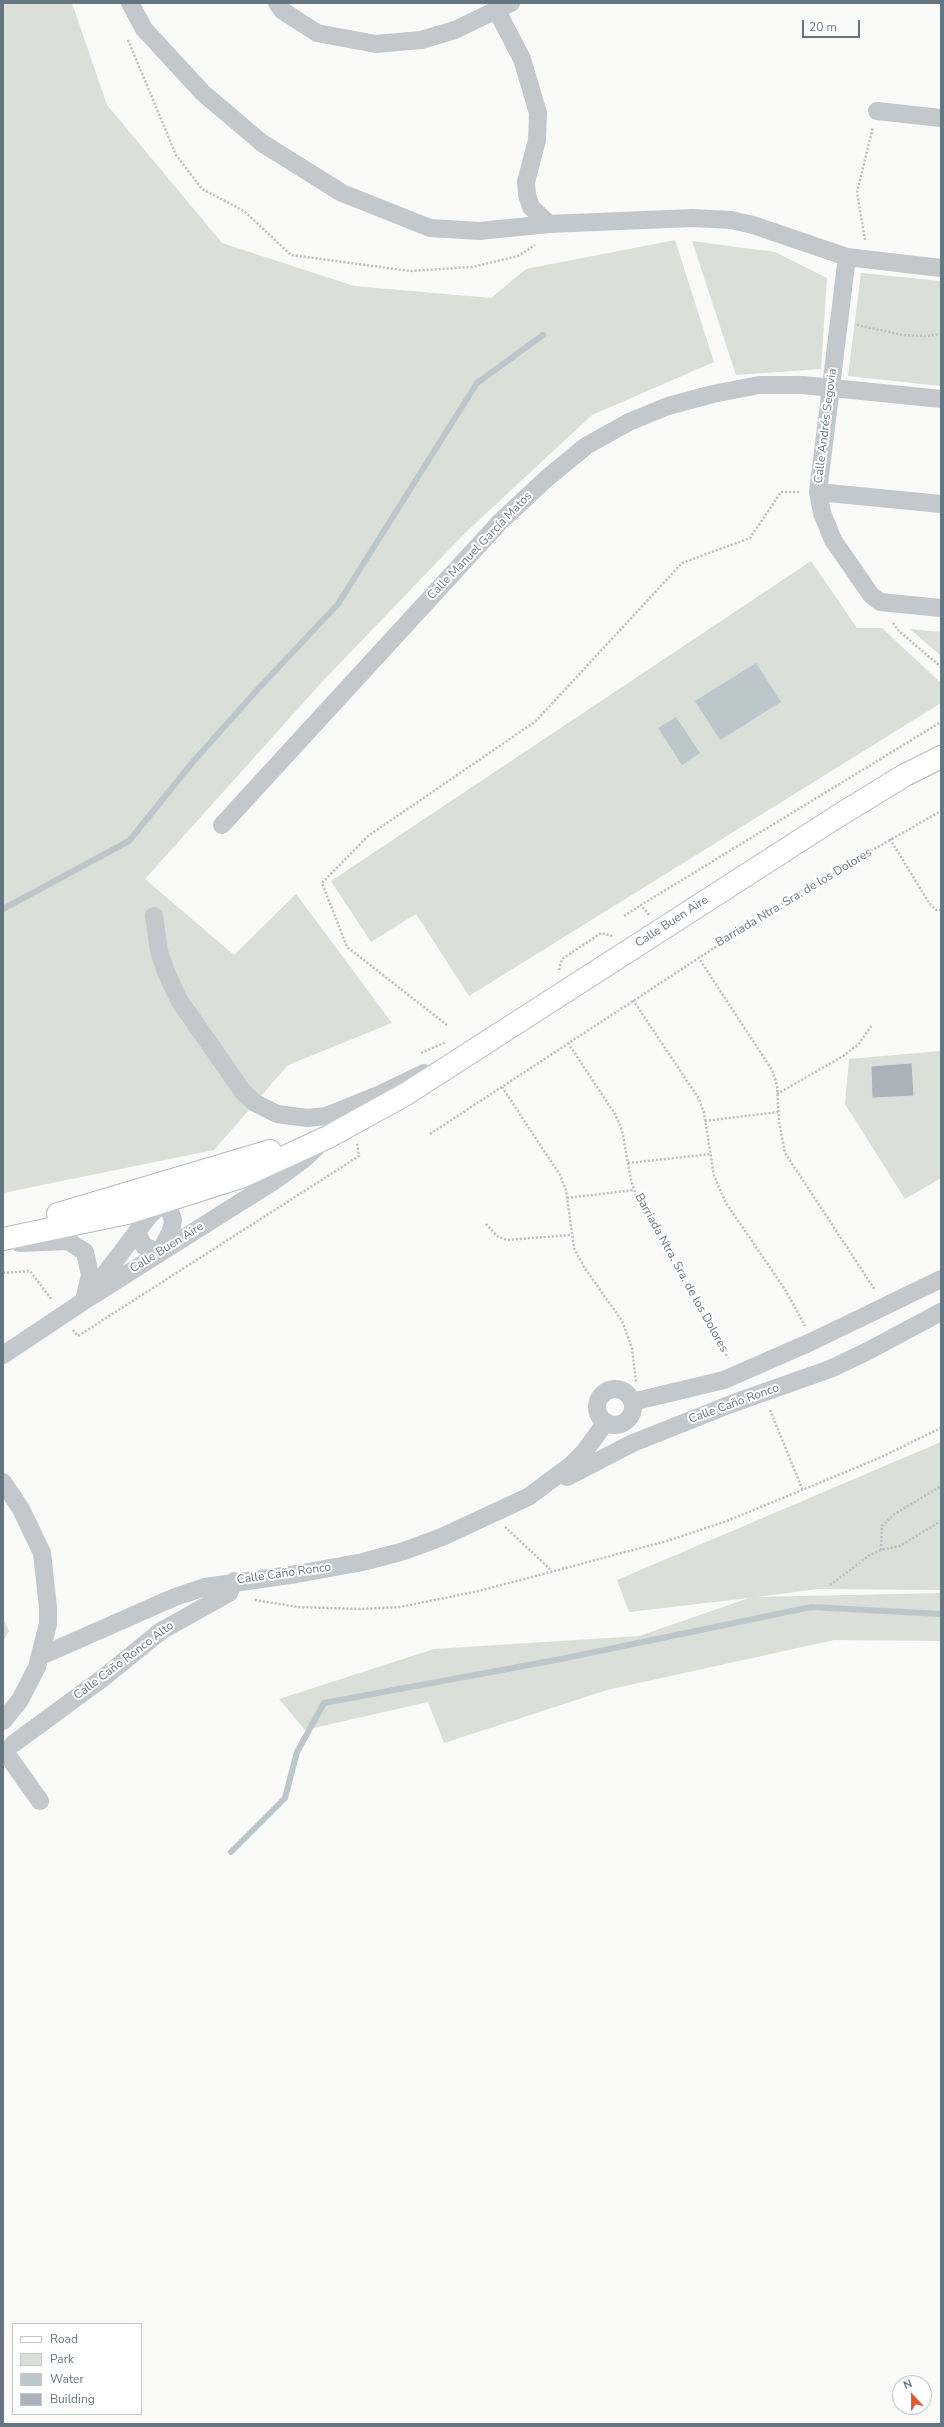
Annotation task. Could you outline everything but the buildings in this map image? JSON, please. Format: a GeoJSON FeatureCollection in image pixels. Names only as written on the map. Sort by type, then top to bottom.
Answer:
{"type":"FeatureCollection","features":[{"type":"Feature","properties":{"kind":"main road","name":"Calle Buen Aire"},"geometry":{"type":"LineString","coordinates":[[406,1094],[660,929],[838,816],[905,775],[941,757]]}},
{"type":"Feature","properties":{"kind":"main road"},"geometry":{"type":"LineString","coordinates":[[3,1239],[127,1213],[241,1177],[328,1137],[406,1094]]}},
{"type":"Feature","properties":{"kind":"main road"},"geometry":{"type":"LineString","coordinates":[[3,1228],[47,1217],[273,1150],[357,1118],[406,1094]]}},
{"type":"Feature","properties":{"kind":"street"},"geometry":{"type":"LineString","coordinates":[[130,3],[144,29],[203,94],[262,143],[342,193],[430,228],[479,231],[550,224],[692,218],[731,220],[753,225],[847,257],[941,268]]}},
{"type":"Feature","properties":{"kind":"street"},"geometry":{"type":"LineString","coordinates":[[277,3],[283,11],[317,33],[376,44],[428,38],[456,30],[503,6],[522,59],[538,113],[537,140],[526,182],[527,195],[531,207],[550,224]]}},
{"type":"Feature","properties":{"kind":"street"},"geometry":{"type":"LineString","coordinates":[[877,111],[941,118]]}},
{"type":"Feature","properties":{"kind":"street","name":"Calle Andrés Segovia"},"geometry":{"type":"LineString","coordinates":[[847,257],[818,492],[822,513],[833,540],[861,583],[880,602]]}},
{"type":"Feature","properties":{"kind":"street","name":"Calle Manuel García Matos"},"geometry":{"type":"LineString","coordinates":[[222,825],[500,522],[546,479],[586,446],[629,422],[668,406],[713,394],[759,386],[831,387],[941,399]]}},
{"type":"Feature","properties":{"kind":"street"},"geometry":{"type":"LineString","coordinates":[[818,492],[941,504]]}},
{"type":"Feature","properties":{"kind":"street"},"geometry":{"type":"LineString","coordinates":[[880,602],[941,608]]}},
{"type":"Feature","properties":{"kind":"street"},"geometry":{"type":"LineString","coordinates":[[154,916],[159,951],[166,972],[179,1000],[243,1092],[255,1103],[277,1114],[307,1118],[326,1116],[378,1095],[481,1045]]}},
{"type":"Feature","properties":{"kind":"street","name":"Calle Buen Aire"},"geometry":{"type":"LineString","coordinates":[[3,1355],[84,1301],[274,1181],[303,1160],[328,1137]]}},
{"type":"Feature","properties":{"kind":"street"},"geometry":{"type":"LineString","coordinates":[[84,1301],[137,1233],[155,1210],[166,1200],[173,1220],[170,1231],[159,1253],[144,1246],[137,1233]]}},
{"type":"Feature","properties":{"kind":"street"},"geometry":{"type":"LineString","coordinates":[[3,1243],[68,1241],[85,1252],[90,1275],[84,1301]]}},
{"type":"Feature","properties":{"kind":"street"},"geometry":{"type":"LineString","coordinates":[[635,1401],[709,1385],[737,1375],[941,1279]]}},
{"type":"Feature","properties":{"kind":"street","name":"Calle Caño Ronco"},"geometry":{"type":"LineString","coordinates":[[42,1656],[175,1597],[204,1587],[232,1586],[363,1562],[404,1551],[492,1515],[633,1443],[836,1366],[941,1312]]}},
{"type":"Feature","properties":{"kind":"street"},"geometry":{"type":"LineString","coordinates":[[612,1389],[620,1390],[635,1401],[629,1418],[622,1423],[614,1425],[606,1422],[599,1416],[597,1408],[598,1400],[604,1393],[612,1389]]}},
{"type":"Feature","properties":{"kind":"street","name":"Calle Caño Ronco"},"geometry":{"type":"LineString","coordinates":[[528,1497],[570,1466],[584,1452],[606,1422]]}},
{"type":"Feature","properties":{"kind":"street"},"geometry":{"type":"LineString","coordinates":[[3,1482],[22,1509],[42,1553],[48,1607],[48,1624],[42,1656],[28,1686],[3,1721]]}},
{"type":"Feature","properties":{"kind":"street","name":"Calle Caño Ronco Alto"},"geometry":{"type":"LineString","coordinates":[[8,1747],[103,1678],[161,1631],[232,1586]]}},
{"type":"Feature","properties":{"kind":"street"},"geometry":{"type":"LineString","coordinates":[[8,1747],[40,1800]]}},
{"type":"Feature","properties":{"kind":"path"},"geometry":{"type":"LineString","coordinates":[[127,39],[176,155],[202,189],[244,211],[291,255],[410,271],[472,268],[518,256],[536,244],[550,224]]}},
{"type":"Feature","properties":{"kind":"path"},"geometry":{"type":"LineString","coordinates":[[868,260],[857,192],[877,111]]}},
{"type":"Feature","properties":{"kind":"path"},"geometry":{"type":"LineString","coordinates":[[839,321],[903,334],[925,336],[941,334]]}},
{"type":"Feature","properties":{"kind":"path"},"geometry":{"type":"LineString","coordinates":[[447,1025],[347,947],[322,883],[368,836],[536,721],[682,564],[750,538],[781,492],[818,492]]}},
{"type":"Feature","properties":{"kind":"path"},"geometry":{"type":"LineString","coordinates":[[880,602],[899,631],[941,667]]}},
{"type":"Feature","properties":{"kind":"path"},"geometry":{"type":"LineString","coordinates":[[624,916],[941,722]]}},
{"type":"Feature","properties":{"kind":"path","name":"Barriada Ntra. Sra. de los Dolores"},"geometry":{"type":"LineString","coordinates":[[430,1134],[800,891],[941,811]]}},
{"type":"Feature","properties":{"kind":"path"},"geometry":{"type":"LineString","coordinates":[[890,840],[929,903],[936,910],[941,910]]}},
{"type":"Feature","properties":{"kind":"path"},"geometry":{"type":"LineString","coordinates":[[641,905],[660,929]]}},
{"type":"Feature","properties":{"kind":"path"},"geometry":{"type":"LineString","coordinates":[[698,957],[772,1070],[777,1094],[778,1112],[785,1153],[886,1306]]}},
{"type":"Feature","properties":{"kind":"path"},"geometry":{"type":"LineString","coordinates":[[633,1000],[689,1081],[699,1099],[705,1121],[714,1176],[726,1203],[786,1291],[812,1341]]}},
{"type":"Feature","properties":{"kind":"path"},"geometry":{"type":"LineString","coordinates":[[777,1094],[843,1056],[858,1045],[872,1026]]}},
{"type":"Feature","properties":{"kind":"path","name":"Barriada Ntra. Sra. de los Dolores"},"geometry":{"type":"LineString","coordinates":[[568,1043],[615,1114],[622,1130],[634,1190],[638,1201],[715,1333],[737,1375]]}},
{"type":"Feature","properties":{"kind":"path"},"geometry":{"type":"LineString","coordinates":[[502,1087],[560,1175],[566,1198],[574,1248],[584,1267],[622,1321],[629,1336],[635,1401]]}},
{"type":"Feature","properties":{"kind":"path"},"geometry":{"type":"LineString","coordinates":[[705,1121],[778,1112]]}},
{"type":"Feature","properties":{"kind":"path"},"geometry":{"type":"LineString","coordinates":[[628,1163],[711,1154]]}},
{"type":"Feature","properties":{"kind":"path"},"geometry":{"type":"LineString","coordinates":[[566,1198],[634,1190]]}},
{"type":"Feature","properties":{"kind":"path"},"geometry":{"type":"LineString","coordinates":[[486,1224],[497,1236],[507,1240],[571,1235]]}},
{"type":"Feature","properties":{"kind":"path"},"geometry":{"type":"LineString","coordinates":[[763,1393],[803,1491]]}},
{"type":"Feature","properties":{"kind":"path"},"geometry":{"type":"LineString","coordinates":[[232,1586],[267,1604],[298,1607],[360,1609],[400,1607],[478,1591],[666,1541],[727,1521],[803,1491],[877,1459],[941,1428]]}},
{"type":"Feature","properties":{"kind":"path"},"geometry":{"type":"LineString","coordinates":[[881,1550],[882,1526],[893,1515],[941,1486]]}},
{"type":"Feature","properties":{"kind":"path"},"geometry":{"type":"LineString","coordinates":[[492,1515],[552,1571]]}},
{"type":"Feature","properties":{"kind":"path"},"geometry":{"type":"LineString","coordinates":[[830,1585],[881,1550],[900,1546],[941,1521]]}},
{"type":"Feature","properties":{"kind":"green space"},"geometry":{"type":"Polygon","coordinates":[[[3,3],[72,3],[107,105],[222,243],[354,286],[491,298],[526,269],[675,240],[714,362],[592,415],[465,533],[321,683],[145,879],[234,955],[296,894],[392,1023],[288,1065],[214,1150],[3,1193],[3,3]]]}},
{"type":"Feature","properties":{"kind":"green space"},"geometry":{"type":"Polygon","coordinates":[[[692,241],[775,252],[827,278],[821,369],[736,375],[692,241]]]}},
{"type":"Feature","properties":{"kind":"green space"},"geometry":{"type":"Polygon","coordinates":[[[861,273],[941,281],[941,386],[848,376],[861,273]]]}},
{"type":"Feature","properties":{"kind":"green space"},"geometry":{"type":"Polygon","coordinates":[[[811,561],[857,628],[882,628],[941,683],[941,703],[469,996],[416,914],[371,942],[331,881],[811,561]]]}},
{"type":"Feature","properties":{"kind":"green space"},"geometry":{"type":"Polygon","coordinates":[[[910,629],[941,632],[941,656],[910,629]]]}},
{"type":"Feature","properties":{"kind":"green space"},"geometry":{"type":"Polygon","coordinates":[[[941,1051],[941,1178],[905,1199],[845,1104],[849,1059],[941,1051]]]}},
{"type":"Feature","properties":{"kind":"green space"},"geometry":{"type":"Polygon","coordinates":[[[941,1442],[941,1590],[818,1589],[757,1597],[941,1593],[941,1641],[834,1640],[607,1690],[444,1743],[428,1702],[305,1730],[279,1699],[434,1649],[639,1636],[749,1598],[629,1612],[617,1580],[941,1442]]]}},
{"type":"Feature","properties":{"kind":"green space"},"geometry":{"type":"Polygon","coordinates":[[[3,1619],[9,1631],[3,1641],[3,1619]]]}},
{"type":"Feature","properties":{"kind":"water"},"geometry":{"type":"Polygon","coordinates":[[[756,663],[781,702],[720,740],[695,701],[756,663]]]}},
{"type":"Feature","properties":{"kind":"water"},"geometry":{"type":"Polygon","coordinates":[[[676,717],[700,753],[682,765],[658,728],[676,717]]]}},
{"type":"Feature","properties":{"kind":"waterway"},"geometry":{"type":"LineString","coordinates":[[3,909],[129,841],[192,763],[258,689],[338,604],[477,383],[543,335]]}},
{"type":"Feature","properties":{"kind":"waterway"},"geometry":{"type":"LineString","coordinates":[[231,1852],[285,1798],[297,1752],[324,1703],[561,1659],[811,1607],[941,1614]]}}]}
